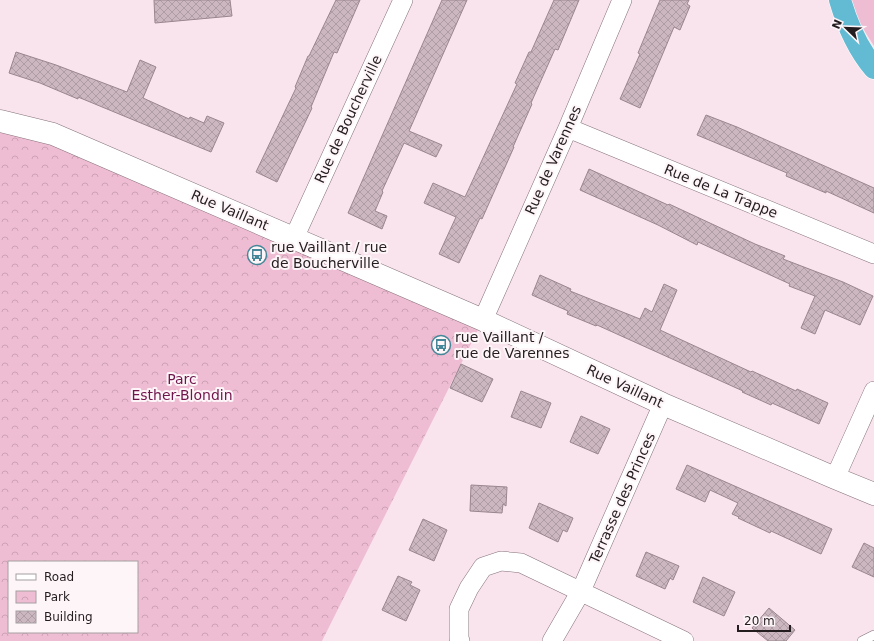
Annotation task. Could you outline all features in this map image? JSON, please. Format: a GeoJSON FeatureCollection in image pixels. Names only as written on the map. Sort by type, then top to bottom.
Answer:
{"type":"FeatureCollection","features":[{"type":"Feature","properties":{"kind":"highway"},"geometry":{"type":"LineString","coordinates":[[840,0],[860,48],[874,68]]}},
{"type":"Feature","properties":{"kind":"street","name":"Rue de Boucherville"},"geometry":{"type":"LineString","coordinates":[[294,238],[403,0]]}},
{"type":"Feature","properties":{"kind":"street","name":"Rue de Varennes"},"geometry":{"type":"LineString","coordinates":[[483,320],[568,128],[622,0]]}},
{"type":"Feature","properties":{"kind":"street","name":"Rue Vaillant"},"geometry":{"type":"LineString","coordinates":[[0,121],[53,134],[483,320],[663,404],[874,494]]}},
{"type":"Feature","properties":{"kind":"street","name":"Rue de La Trappe"},"geometry":{"type":"LineString","coordinates":[[568,128],[874,254]]}},
{"type":"Feature","properties":{"kind":"street"},"geometry":{"type":"LineString","coordinates":[[835,478],[874,391]]}},
{"type":"Feature","properties":{"kind":"street","name":"Terrasse des Princes"},"geometry":{"type":"LineString","coordinates":[[552,641],[582,592],[663,404]]}},
{"type":"Feature","properties":{"kind":"street"},"geometry":{"type":"LineString","coordinates":[[460,641],[458,638],[459,609],[468,588],[483,567],[501,562],[520,563],[684,641]]}},
{"type":"Feature","properties":{"kind":"lane"},"geometry":{"type":"LineString","coordinates":[[862,641],[874,635]]}},
{"type":"Feature","properties":{"kind":"green space"},"geometry":{"type":"Polygon","coordinates":[[[850,0],[874,0],[874,46],[857,19],[850,0]]]}},
{"type":"Feature","properties":{"kind":"green space","name":"Parc Esther-Blondin"},"geometry":{"type":"Polygon","coordinates":[[[0,121],[483,320],[322,641],[0,641],[0,121]]]}},
{"type":"Feature","properties":{"kind":"building"},"geometry":{"type":"Polygon","coordinates":[[[154,0],[230,0],[232,16],[155,23],[154,0]]]}},
{"type":"Feature","properties":{"kind":"building"},"geometry":{"type":"Polygon","coordinates":[[[336,0],[360,0],[337,53],[334,52],[311,107],[312,108],[277,182],[256,172],[296,88],[295,87],[308,56],[336,0]]]}},
{"type":"Feature","properties":{"kind":"building"},"geometry":{"type":"Polygon","coordinates":[[[442,0],[467,0],[409,131],[442,145],[436,157],[404,143],[382,191],[383,192],[375,211],[387,216],[382,229],[348,213],[442,0]]]}},
{"type":"Feature","properties":{"kind":"building"},"geometry":{"type":"Polygon","coordinates":[[[554,0],[579,0],[558,50],[555,49],[531,103],[532,104],[514,147],[482,219],[480,218],[459,263],[439,254],[456,217],[424,203],[433,183],[465,197],[517,84],[515,83],[529,52],[531,52],[554,0]]]}},
{"type":"Feature","properties":{"kind":"building"},"geometry":{"type":"Polygon","coordinates":[[[660,0],[689,0],[687,4],[690,6],[680,30],[674,27],[640,108],[620,99],[640,54],[638,53],[660,0]]]}},
{"type":"Feature","properties":{"kind":"building"},"geometry":{"type":"Polygon","coordinates":[[[16,52],[56,65],[127,92],[140,60],[156,67],[143,98],[189,119],[190,117],[204,123],[207,116],[224,123],[211,152],[78,97],[78,99],[40,83],[9,73],[16,52]]]}},
{"type":"Feature","properties":{"kind":"building"},"geometry":{"type":"Polygon","coordinates":[[[706,115],[737,127],[874,188],[874,213],[826,191],[826,193],[786,176],[787,173],[697,135],[706,115]]]}},
{"type":"Feature","properties":{"kind":"building"},"geometry":{"type":"Polygon","coordinates":[[[589,169],[755,244],[785,256],[783,259],[843,282],[873,296],[860,325],[825,310],[815,334],[801,328],[815,296],[789,286],[790,284],[698,242],[697,245],[658,225],[580,190],[589,169]]]}},
{"type":"Feature","properties":{"kind":"building"},"geometry":{"type":"Polygon","coordinates":[[[540,275],[571,289],[570,291],[640,319],[645,308],[652,312],[664,284],[677,290],[660,330],[751,372],[752,371],[796,391],[797,389],[828,403],[819,424],[772,403],[771,405],[597,325],[596,326],[567,314],[568,311],[532,295],[540,275]]]}},
{"type":"Feature","properties":{"kind":"building"},"geometry":{"type":"Polygon","coordinates":[[[461,364],[493,379],[482,402],[450,388],[461,364]]]}},
{"type":"Feature","properties":{"kind":"building"},"geometry":{"type":"Polygon","coordinates":[[[521,391],[551,403],[541,428],[511,417],[521,391]]]}},
{"type":"Feature","properties":{"kind":"building"},"geometry":{"type":"Polygon","coordinates":[[[581,416],[610,429],[598,454],[570,442],[581,416]]]}},
{"type":"Feature","properties":{"kind":"building"},"geometry":{"type":"Polygon","coordinates":[[[687,465],[832,529],[821,554],[771,531],[770,533],[738,518],[739,517],[732,514],[738,503],[710,490],[705,502],[676,489],[687,465]]]}},
{"type":"Feature","properties":{"kind":"building"},"geometry":{"type":"Polygon","coordinates":[[[471,485],[507,487],[506,506],[503,504],[502,513],[470,511],[471,485]]]}},
{"type":"Feature","properties":{"kind":"building"},"geometry":{"type":"Polygon","coordinates":[[[539,503],[573,518],[567,532],[563,530],[558,542],[529,528],[539,503]]]}},
{"type":"Feature","properties":{"kind":"building"},"geometry":{"type":"Polygon","coordinates":[[[423,519],[447,530],[434,561],[409,550],[423,519]]]}},
{"type":"Feature","properties":{"kind":"building"},"geometry":{"type":"Polygon","coordinates":[[[864,543],[874,548],[874,577],[852,567],[864,543]]]}},
{"type":"Feature","properties":{"kind":"building"},"geometry":{"type":"Polygon","coordinates":[[[646,552],[679,566],[673,580],[670,578],[665,589],[636,576],[646,552]]]}},
{"type":"Feature","properties":{"kind":"building"},"geometry":{"type":"Polygon","coordinates":[[[398,576],[412,582],[410,585],[420,590],[406,621],[382,610],[398,576]]]}},
{"type":"Feature","properties":{"kind":"building"},"geometry":{"type":"Polygon","coordinates":[[[703,577],[735,592],[724,616],[693,602],[703,577]]]}},
{"type":"Feature","properties":{"kind":"building"},"geometry":{"type":"Polygon","coordinates":[[[769,608],[795,630],[786,641],[768,641],[752,628],[769,608]]]}},
{"type":"Feature","properties":{"kind":"place","name":"rue Vaillant / rue de Boucherville"},"geometry":{"type":"Point","coordinates":[257,255]}},
{"type":"Feature","properties":{"kind":"place","name":"rue Vaillant / rue de Varennes"},"geometry":{"type":"Point","coordinates":[441,345]}}]}
